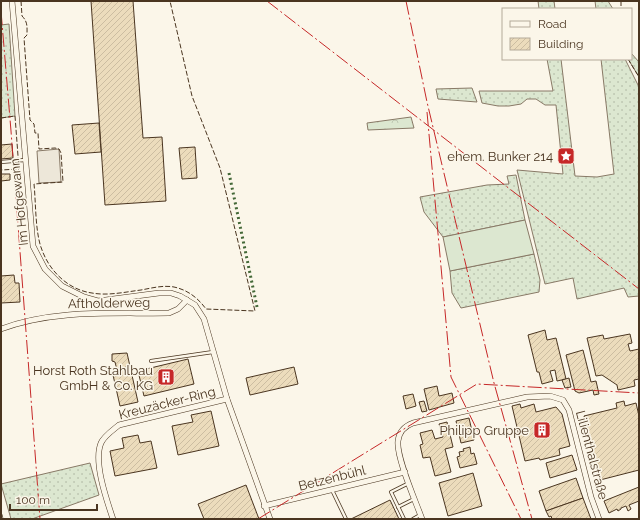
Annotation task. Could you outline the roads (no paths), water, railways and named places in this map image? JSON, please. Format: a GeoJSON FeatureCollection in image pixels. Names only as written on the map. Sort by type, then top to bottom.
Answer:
{"type":"FeatureCollection","features":[{"type":"Feature","properties":{"kind":"street","name":"Im Hofgewann"},"geometry":{"type":"LineString","coordinates":[[12,1],[33,246],[45,269],[62,286],[84,297],[98,301],[165,293],[176,294],[187,300]]}},
{"type":"Feature","properties":{"kind":"street","name":"Kreuzäcker-Ring"},"geometry":{"type":"LineString","coordinates":[[187,300],[195,304],[204,319],[227,400],[264,506],[270,519]]}},
{"type":"Feature","properties":{"kind":"street","name":"Aftholderweg"},"geometry":{"type":"LineString","coordinates":[[1,329],[33,319],[64,315],[169,313],[178,309],[187,300]]}},
{"type":"Feature","properties":{"kind":"street","name":"Lilienthalstraße"},"geometry":{"type":"LineString","coordinates":[[405,472],[398,449],[398,442],[399,436],[407,425],[526,397],[550,396],[563,400],[569,410],[591,497],[599,519]]}},
{"type":"Feature","properties":{"kind":"street","name":"Kreuzäcker-Ring"},"geometry":{"type":"LineString","coordinates":[[113,519],[100,476],[99,456],[101,443],[111,431],[119,425],[227,400]]}},
{"type":"Feature","properties":{"kind":"street","name":"Betzenbühl"},"geometry":{"type":"LineString","coordinates":[[264,506],[405,472]]}},
{"type":"Feature","properties":{"kind":"street"},"geometry":{"type":"LineString","coordinates":[[405,472],[421,517]]}},
{"type":"Feature","properties":{"kind":"lane"},"geometry":{"type":"LineString","coordinates":[[1,162],[26,160]]}},
{"type":"Feature","properties":{"kind":"lane"},"geometry":{"type":"LineString","coordinates":[[151,361],[214,352]]}},
{"type":"Feature","properties":{"kind":"lane"},"geometry":{"type":"LineString","coordinates":[[404,519],[391,492],[409,483]]}},
{"type":"Feature","properties":{"kind":"lane"},"geometry":{"type":"LineString","coordinates":[[332,490],[346,519]]}},
{"type":"Feature","properties":{"kind":"lane"},"geometry":{"type":"LineString","coordinates":[[398,507],[415,499]]}},
{"type":"Feature","properties":{"kind":"lane"},"geometry":{"type":"LineString","coordinates":[[413,519],[421,517]]}},
{"type":"Feature","properties":{"kind":"railway"},"geometry":{"type":"LineString","coordinates":[[1,515],[2,519]]}},
{"type":"Feature","properties":{"kind":"place","name":"ehem. Bunker 214"},"geometry":{"type":"Point","coordinates":[566,156]}},
{"type":"Feature","properties":{"kind":"place","name":"Horst Roth Stahlbau GmbH & Co. KG"},"geometry":{"type":"Point","coordinates":[166,377]}},
{"type":"Feature","properties":{"kind":"place","name":"Philipp Gruppe"},"geometry":{"type":"Point","coordinates":[542,430]}}]}
